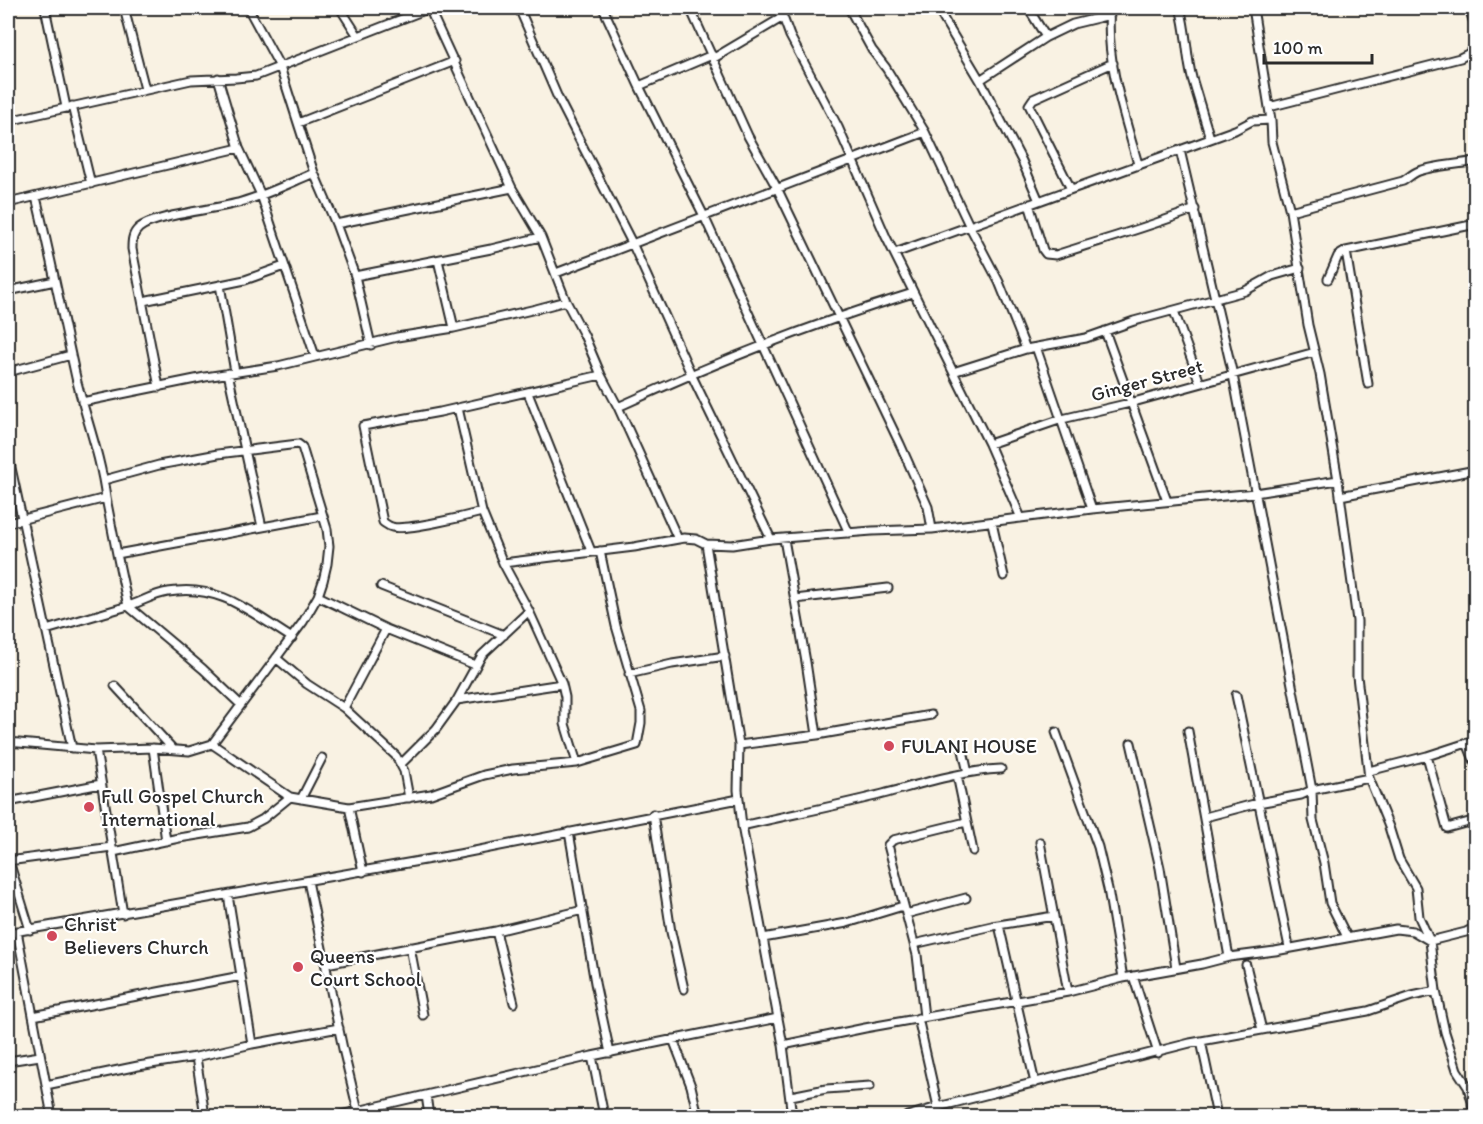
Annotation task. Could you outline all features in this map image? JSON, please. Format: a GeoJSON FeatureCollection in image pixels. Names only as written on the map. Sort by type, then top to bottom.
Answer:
{"type":"FeatureCollection","features":[{"type":"Feature","properties":{"kind":"street"},"geometry":{"type":"LineString","coordinates":[[45,8],[91,184]]}},
{"type":"Feature","properties":{"kind":"street"},"geometry":{"type":"LineString","coordinates":[[124,8],[145,89]]}},
{"type":"Feature","properties":{"kind":"street"},"geometry":{"type":"LineString","coordinates":[[248,8],[279,67],[314,173],[355,276],[371,345]]}},
{"type":"Feature","properties":{"kind":"street"},"geometry":{"type":"LineString","coordinates":[[340,8],[358,36]]}},
{"type":"Feature","properties":{"kind":"street"},"geometry":{"type":"LineString","coordinates":[[405,8],[411,15]]}},
{"type":"Feature","properties":{"kind":"street"},"geometry":{"type":"LineString","coordinates":[[8,121],[191,80],[256,76],[430,8],[512,188],[541,237],[566,301],[618,407],[678,539]]}},
{"type":"Feature","properties":{"kind":"street"},"geometry":{"type":"LineString","coordinates":[[519,8],[558,98],[632,243],[691,374],[771,539]]}},
{"type":"Feature","properties":{"kind":"street"},"geometry":{"type":"LineString","coordinates":[[603,8],[704,216],[849,533]]}},
{"type":"Feature","properties":{"kind":"street"},"geometry":{"type":"LineString","coordinates":[[690,8],[748,136],[777,188],[918,484],[928,507],[932,529]]}},
{"type":"Feature","properties":{"kind":"street"},"geometry":{"type":"LineString","coordinates":[[777,8],[852,158],[894,253],[988,444],[1021,518]]}},
{"type":"Feature","properties":{"kind":"street"},"geometry":{"type":"LineString","coordinates":[[849,8],[872,50],[886,68],[925,132],[999,282],[1026,349]]}},
{"type":"Feature","properties":{"kind":"street"},"geometry":{"type":"LineString","coordinates":[[937,8],[980,80],[1021,158],[1039,201]]}},
{"type":"Feature","properties":{"kind":"street"},"geometry":{"type":"LineString","coordinates":[[1028,8],[1046,37]]}},
{"type":"Feature","properties":{"kind":"street"},"geometry":{"type":"LineString","coordinates":[[1180,8],[1192,78],[1210,138]]}},
{"type":"Feature","properties":{"kind":"street"},"geometry":{"type":"LineString","coordinates":[[1253,8],[1271,120],[1272,142],[1290,211],[1308,325],[1338,480],[1357,621],[1357,676],[1369,774],[1399,859],[1416,888],[1419,917],[1430,942],[1436,991],[1445,1032],[1457,1070],[1468,1087],[1474,1114]]}},
{"type":"Feature","properties":{"kind":"street"},"geometry":{"type":"LineString","coordinates":[[1469,8],[1476,29]]}},
{"type":"Feature","properties":{"kind":"street"},"geometry":{"type":"LineString","coordinates":[[980,80],[1046,37],[1073,24],[1110,11],[1113,63],[1138,164]]}},
{"type":"Feature","properties":{"kind":"street"},"geometry":{"type":"LineString","coordinates":[[639,86],[713,57],[783,17]]}},
{"type":"Feature","properties":{"kind":"street"},"geometry":{"type":"LineString","coordinates":[[1269,107],[1461,58],[1476,46]]}},
{"type":"Feature","properties":{"kind":"street"},"geometry":{"type":"LineString","coordinates":[[298,123],[455,61]]}},
{"type":"Feature","properties":{"kind":"street"},"geometry":{"type":"LineString","coordinates":[[1071,189],[1029,105],[1033,99],[1113,63]]}},
{"type":"Feature","properties":{"kind":"street"},"geometry":{"type":"LineString","coordinates":[[218,78],[239,148],[261,195],[315,356]]}},
{"type":"Feature","properties":{"kind":"street"},"geometry":{"type":"LineString","coordinates":[[894,253],[1235,130],[1252,121],[1271,120]]}},
{"type":"Feature","properties":{"kind":"street"},"geometry":{"type":"LineString","coordinates":[[556,273],[925,132]]}},
{"type":"Feature","properties":{"kind":"street"},"geometry":{"type":"LineString","coordinates":[[8,203],[239,148]]}},
{"type":"Feature","properties":{"kind":"street"},"geometry":{"type":"LineString","coordinates":[[1180,150],[1233,375],[1312,789],[1312,820],[1324,863],[1330,903],[1347,937]]}},
{"type":"Feature","properties":{"kind":"street"},"geometry":{"type":"LineString","coordinates":[[1290,211],[1403,181],[1431,167],[1476,161]]}},
{"type":"Feature","properties":{"kind":"street"},"geometry":{"type":"LineString","coordinates":[[159,387],[132,249],[132,239],[140,226],[170,217],[242,202],[314,173]]}},
{"type":"Feature","properties":{"kind":"street"},"geometry":{"type":"LineString","coordinates":[[336,224],[512,188]]}},
{"type":"Feature","properties":{"kind":"street"},"geometry":{"type":"LineString","coordinates":[[36,197],[82,402],[96,445],[104,480],[128,606],[203,669],[241,705]]}},
{"type":"Feature","properties":{"kind":"street"},"geometry":{"type":"LineString","coordinates":[[1029,204],[1043,250],[1046,254],[1056,255],[1113,236],[1134,232],[1195,209]]}},
{"type":"Feature","properties":{"kind":"street"},"geometry":{"type":"LineString","coordinates":[[1328,279],[1338,256],[1347,251],[1476,224]]}},
{"type":"Feature","properties":{"kind":"street"},"geometry":{"type":"LineString","coordinates":[[355,276],[541,237]]}},
{"type":"Feature","properties":{"kind":"street"},"geometry":{"type":"LineString","coordinates":[[1347,251],[1368,384]]}},
{"type":"Feature","properties":{"kind":"street"},"geometry":{"type":"LineString","coordinates":[[438,260],[454,328]]}},
{"type":"Feature","properties":{"kind":"street"},"geometry":{"type":"LineString","coordinates":[[143,301],[245,280],[284,266]]}},
{"type":"Feature","properties":{"kind":"street"},"geometry":{"type":"LineString","coordinates":[[953,372],[1026,349],[1079,340],[1216,300],[1245,291],[1272,276],[1300,267]]}},
{"type":"Feature","properties":{"kind":"street"},"geometry":{"type":"LineString","coordinates":[[8,291],[55,281]]}},
{"type":"Feature","properties":{"kind":"street"},"geometry":{"type":"LineString","coordinates":[[220,285],[245,449],[262,527]]}},
{"type":"Feature","properties":{"kind":"street"},"geometry":{"type":"LineString","coordinates":[[618,407],[691,374],[764,345],[913,293]]}},
{"type":"Feature","properties":{"kind":"street"},"geometry":{"type":"LineString","coordinates":[[82,402],[278,366],[566,301]]}},
{"type":"Feature","properties":{"kind":"street"},"geometry":{"type":"LineString","coordinates":[[1174,311],[1200,383]]}},
{"type":"Feature","properties":{"kind":"street"},"geometry":{"type":"LineString","coordinates":[[1105,331],[1167,501]]}},
{"type":"Feature","properties":{"kind":"street"},"geometry":{"type":"LineString","coordinates":[[1036,347],[1092,509]]}},
{"type":"Feature","properties":{"kind":"street","name":"Ginger Street"},"geometry":{"type":"LineString","coordinates":[[988,444],[1062,419],[1130,403],[1315,352]]}},
{"type":"Feature","properties":{"kind":"street"},"geometry":{"type":"LineString","coordinates":[[8,372],[71,355]]}},
{"type":"Feature","properties":{"kind":"street"},"geometry":{"type":"LineString","coordinates":[[483,512],[398,528],[383,522],[363,426],[528,393],[601,375]]}},
{"type":"Feature","properties":{"kind":"street"},"geometry":{"type":"LineString","coordinates":[[212,744],[290,797],[349,807],[431,795],[484,775],[513,769],[577,763],[637,745],[641,716],[595,551],[528,393]]}},
{"type":"Feature","properties":{"kind":"street"},"geometry":{"type":"LineString","coordinates":[[458,408],[483,512],[503,563],[529,610],[562,684],[565,697],[565,724],[577,763]]}},
{"type":"Feature","properties":{"kind":"street"},"geometry":{"type":"LineString","coordinates":[[8,742],[96,750],[172,748],[189,750],[212,744],[292,638],[318,597],[327,564],[327,529],[302,447],[292,444],[245,449],[159,465],[104,480]]}},
{"type":"Feature","properties":{"kind":"street"},"geometry":{"type":"LineString","coordinates":[[8,454],[72,748]]}},
{"type":"Feature","properties":{"kind":"street"},"geometry":{"type":"LineString","coordinates":[[1340,496],[1476,470]]}},
{"type":"Feature","properties":{"kind":"street"},"geometry":{"type":"LineString","coordinates":[[503,563],[689,538],[706,544],[732,545],[771,539],[898,529],[932,529],[1092,509],[1255,494],[1338,480]]}},
{"type":"Feature","properties":{"kind":"street"},"geometry":{"type":"LineString","coordinates":[[8,523],[106,498]]}},
{"type":"Feature","properties":{"kind":"street"},"geometry":{"type":"LineString","coordinates":[[117,554],[322,516]]}},
{"type":"Feature","properties":{"kind":"street"},"geometry":{"type":"LineString","coordinates":[[992,523],[1004,576]]}},
{"type":"Feature","properties":{"kind":"street"},"geometry":{"type":"LineString","coordinates":[[783,539],[795,599],[816,735]]}},
{"type":"Feature","properties":{"kind":"street"},"geometry":{"type":"LineString","coordinates":[[706,544],[739,745],[739,799],[742,826],[783,1045],[792,1116]]}},
{"type":"Feature","properties":{"kind":"street"},"geometry":{"type":"LineString","coordinates":[[381,586],[504,635]]}},
{"type":"Feature","properties":{"kind":"street"},"geometry":{"type":"LineString","coordinates":[[795,599],[888,588]]}},
{"type":"Feature","properties":{"kind":"street"},"geometry":{"type":"LineString","coordinates":[[46,630],[128,606],[166,592],[202,590],[229,599],[292,638]]}},
{"type":"Feature","properties":{"kind":"street"},"geometry":{"type":"LineString","coordinates":[[318,597],[386,629],[475,665]]}},
{"type":"Feature","properties":{"kind":"street"},"geometry":{"type":"LineString","coordinates":[[401,764],[423,745],[457,700],[475,665],[492,645],[529,610]]}},
{"type":"Feature","properties":{"kind":"street"},"geometry":{"type":"LineString","coordinates":[[344,708],[386,629]]}},
{"type":"Feature","properties":{"kind":"street"},"geometry":{"type":"LineString","coordinates":[[629,674],[683,662],[725,656]]}},
{"type":"Feature","properties":{"kind":"street"},"geometry":{"type":"LineString","coordinates":[[276,658],[307,684],[344,708],[396,756],[401,764],[409,798]]}},
{"type":"Feature","properties":{"kind":"street"},"geometry":{"type":"LineString","coordinates":[[457,700],[562,684]]}},
{"type":"Feature","properties":{"kind":"street"},"geometry":{"type":"LineString","coordinates":[[115,686],[172,748]]}},
{"type":"Feature","properties":{"kind":"street"},"geometry":{"type":"LineString","coordinates":[[1236,695],[1289,947]]}},
{"type":"Feature","properties":{"kind":"street"},"geometry":{"type":"LineString","coordinates":[[739,745],[816,735],[931,715]]}},
{"type":"Feature","properties":{"kind":"street"},"geometry":{"type":"LineString","coordinates":[[1188,731],[1229,957]]}},
{"type":"Feature","properties":{"kind":"street"},"geometry":{"type":"LineString","coordinates":[[1056,732],[1098,847],[1108,889],[1123,978]]}},
{"type":"Feature","properties":{"kind":"street"},"geometry":{"type":"LineString","coordinates":[[1131,743],[1160,868],[1176,968]]}},
{"type":"Feature","properties":{"kind":"street"},"geometry":{"type":"LineString","coordinates":[[1205,817],[1300,795],[1312,789],[1369,774],[1467,743],[1476,765]]}},
{"type":"Feature","properties":{"kind":"street"},"geometry":{"type":"LineString","coordinates":[[962,746],[968,773]]}},
{"type":"Feature","properties":{"kind":"street"},"geometry":{"type":"LineString","coordinates":[[153,748],[166,841]]}},
{"type":"Feature","properties":{"kind":"street"},"geometry":{"type":"LineString","coordinates":[[96,750],[123,914]]}},
{"type":"Feature","properties":{"kind":"street"},"geometry":{"type":"LineString","coordinates":[[1426,756],[1447,828],[1476,820]]}},
{"type":"Feature","properties":{"kind":"street"},"geometry":{"type":"LineString","coordinates":[[301,799],[322,758]]}},
{"type":"Feature","properties":{"kind":"street"},"geometry":{"type":"LineString","coordinates":[[742,826],[957,775],[1001,769]]}},
{"type":"Feature","properties":{"kind":"street"},"geometry":{"type":"LineString","coordinates":[[957,775],[973,851]]}},
{"type":"Feature","properties":{"kind":"street"},"geometry":{"type":"LineString","coordinates":[[8,802],[101,784]]}},
{"type":"Feature","properties":{"kind":"street"},"geometry":{"type":"LineString","coordinates":[[30,930],[8,861],[112,850],[248,827],[263,819],[290,797]]}},
{"type":"Feature","properties":{"kind":"street"},"geometry":{"type":"LineString","coordinates":[[8,933],[363,872],[739,799]]}},
{"type":"Feature","properties":{"kind":"street"},"geometry":{"type":"LineString","coordinates":[[349,807],[363,872]]}},
{"type":"Feature","properties":{"kind":"street"},"geometry":{"type":"LineString","coordinates":[[653,814],[671,932],[684,989]]}},
{"type":"Feature","properties":{"kind":"street"},"geometry":{"type":"LineString","coordinates":[[938,1107],[921,1018],[914,944],[888,845],[890,842],[966,822]]}},
{"type":"Feature","properties":{"kind":"street"},"geometry":{"type":"LineString","coordinates":[[569,832],[610,1053]]}},
{"type":"Feature","properties":{"kind":"street"},"geometry":{"type":"LineString","coordinates":[[1040,842],[1068,992]]}},
{"type":"Feature","properties":{"kind":"street"},"geometry":{"type":"LineString","coordinates":[[308,880],[339,1028],[363,1112]]}},
{"type":"Feature","properties":{"kind":"street"},"geometry":{"type":"LineString","coordinates":[[228,895],[252,1044]]}},
{"type":"Feature","properties":{"kind":"street"},"geometry":{"type":"LineString","coordinates":[[763,938],[966,898]]}},
{"type":"Feature","properties":{"kind":"street"},"geometry":{"type":"LineString","coordinates":[[326,964],[496,931],[583,910]]}},
{"type":"Feature","properties":{"kind":"street"},"geometry":{"type":"LineString","coordinates":[[914,944],[999,925],[1054,916]]}},
{"type":"Feature","properties":{"kind":"street"},"geometry":{"type":"LineString","coordinates":[[999,925],[1035,1083]]}},
{"type":"Feature","properties":{"kind":"street"},"geometry":{"type":"LineString","coordinates":[[783,1045],[1068,992],[1123,978],[1229,957],[1396,928],[1413,931],[1430,942],[1476,927]]}},
{"type":"Feature","properties":{"kind":"street"},"geometry":{"type":"LineString","coordinates":[[17,931],[52,1116]]}},
{"type":"Feature","properties":{"kind":"street"},"geometry":{"type":"LineString","coordinates":[[496,931],[514,1003]]}},
{"type":"Feature","properties":{"kind":"street"},"geometry":{"type":"LineString","coordinates":[[410,946],[423,1015]]}},
{"type":"Feature","properties":{"kind":"street"},"geometry":{"type":"LineString","coordinates":[[1246,965],[1262,1030]]}},
{"type":"Feature","properties":{"kind":"street"},"geometry":{"type":"LineString","coordinates":[[33,1016],[241,976]]}},
{"type":"Feature","properties":{"kind":"street"},"geometry":{"type":"LineString","coordinates":[[1133,976],[1158,1053]]}},
{"type":"Feature","properties":{"kind":"street"},"geometry":{"type":"LineString","coordinates":[[907,1116],[922,1115],[938,1107],[1201,1041],[1368,1011],[1412,996],[1436,991]]}},
{"type":"Feature","properties":{"kind":"street"},"geometry":{"type":"LineString","coordinates":[[336,1116],[363,1112],[592,1056],[778,1018]]}},
{"type":"Feature","properties":{"kind":"street"},"geometry":{"type":"LineString","coordinates":[[46,1085],[138,1066],[196,1058],[252,1044],[339,1028]]}},
{"type":"Feature","properties":{"kind":"street"},"geometry":{"type":"LineString","coordinates":[[673,1039],[695,1100],[698,1116]]}},
{"type":"Feature","properties":{"kind":"street"},"geometry":{"type":"LineString","coordinates":[[1201,1041],[1217,1116]]}},
{"type":"Feature","properties":{"kind":"street"},"geometry":{"type":"LineString","coordinates":[[8,1061],[40,1056]]}},
{"type":"Feature","properties":{"kind":"street"},"geometry":{"type":"LineString","coordinates":[[592,1056],[604,1116]]}},
{"type":"Feature","properties":{"kind":"street"},"geometry":{"type":"LineString","coordinates":[[196,1058],[205,1116]]}},
{"type":"Feature","properties":{"kind":"street"},"geometry":{"type":"LineString","coordinates":[[791,1096],[826,1089],[870,1086]]}},
{"type":"Feature","properties":{"kind":"street"},"geometry":{"type":"LineString","coordinates":[[426,1095],[429,1116]]}},
{"type":"Feature","properties":{"kind":"place","name":"FULANI HOUSE"},"geometry":{"type":"Point","coordinates":[889,746]}},
{"type":"Feature","properties":{"kind":"place","name":"Full Gospel Church International"},"geometry":{"type":"Point","coordinates":[89,807]}},
{"type":"Feature","properties":{"kind":"place","name":"Christ Believers Church"},"geometry":{"type":"Point","coordinates":[52,936]}},
{"type":"Feature","properties":{"kind":"place","name":"Queens Court School"},"geometry":{"type":"Point","coordinates":[298,967]}}]}
